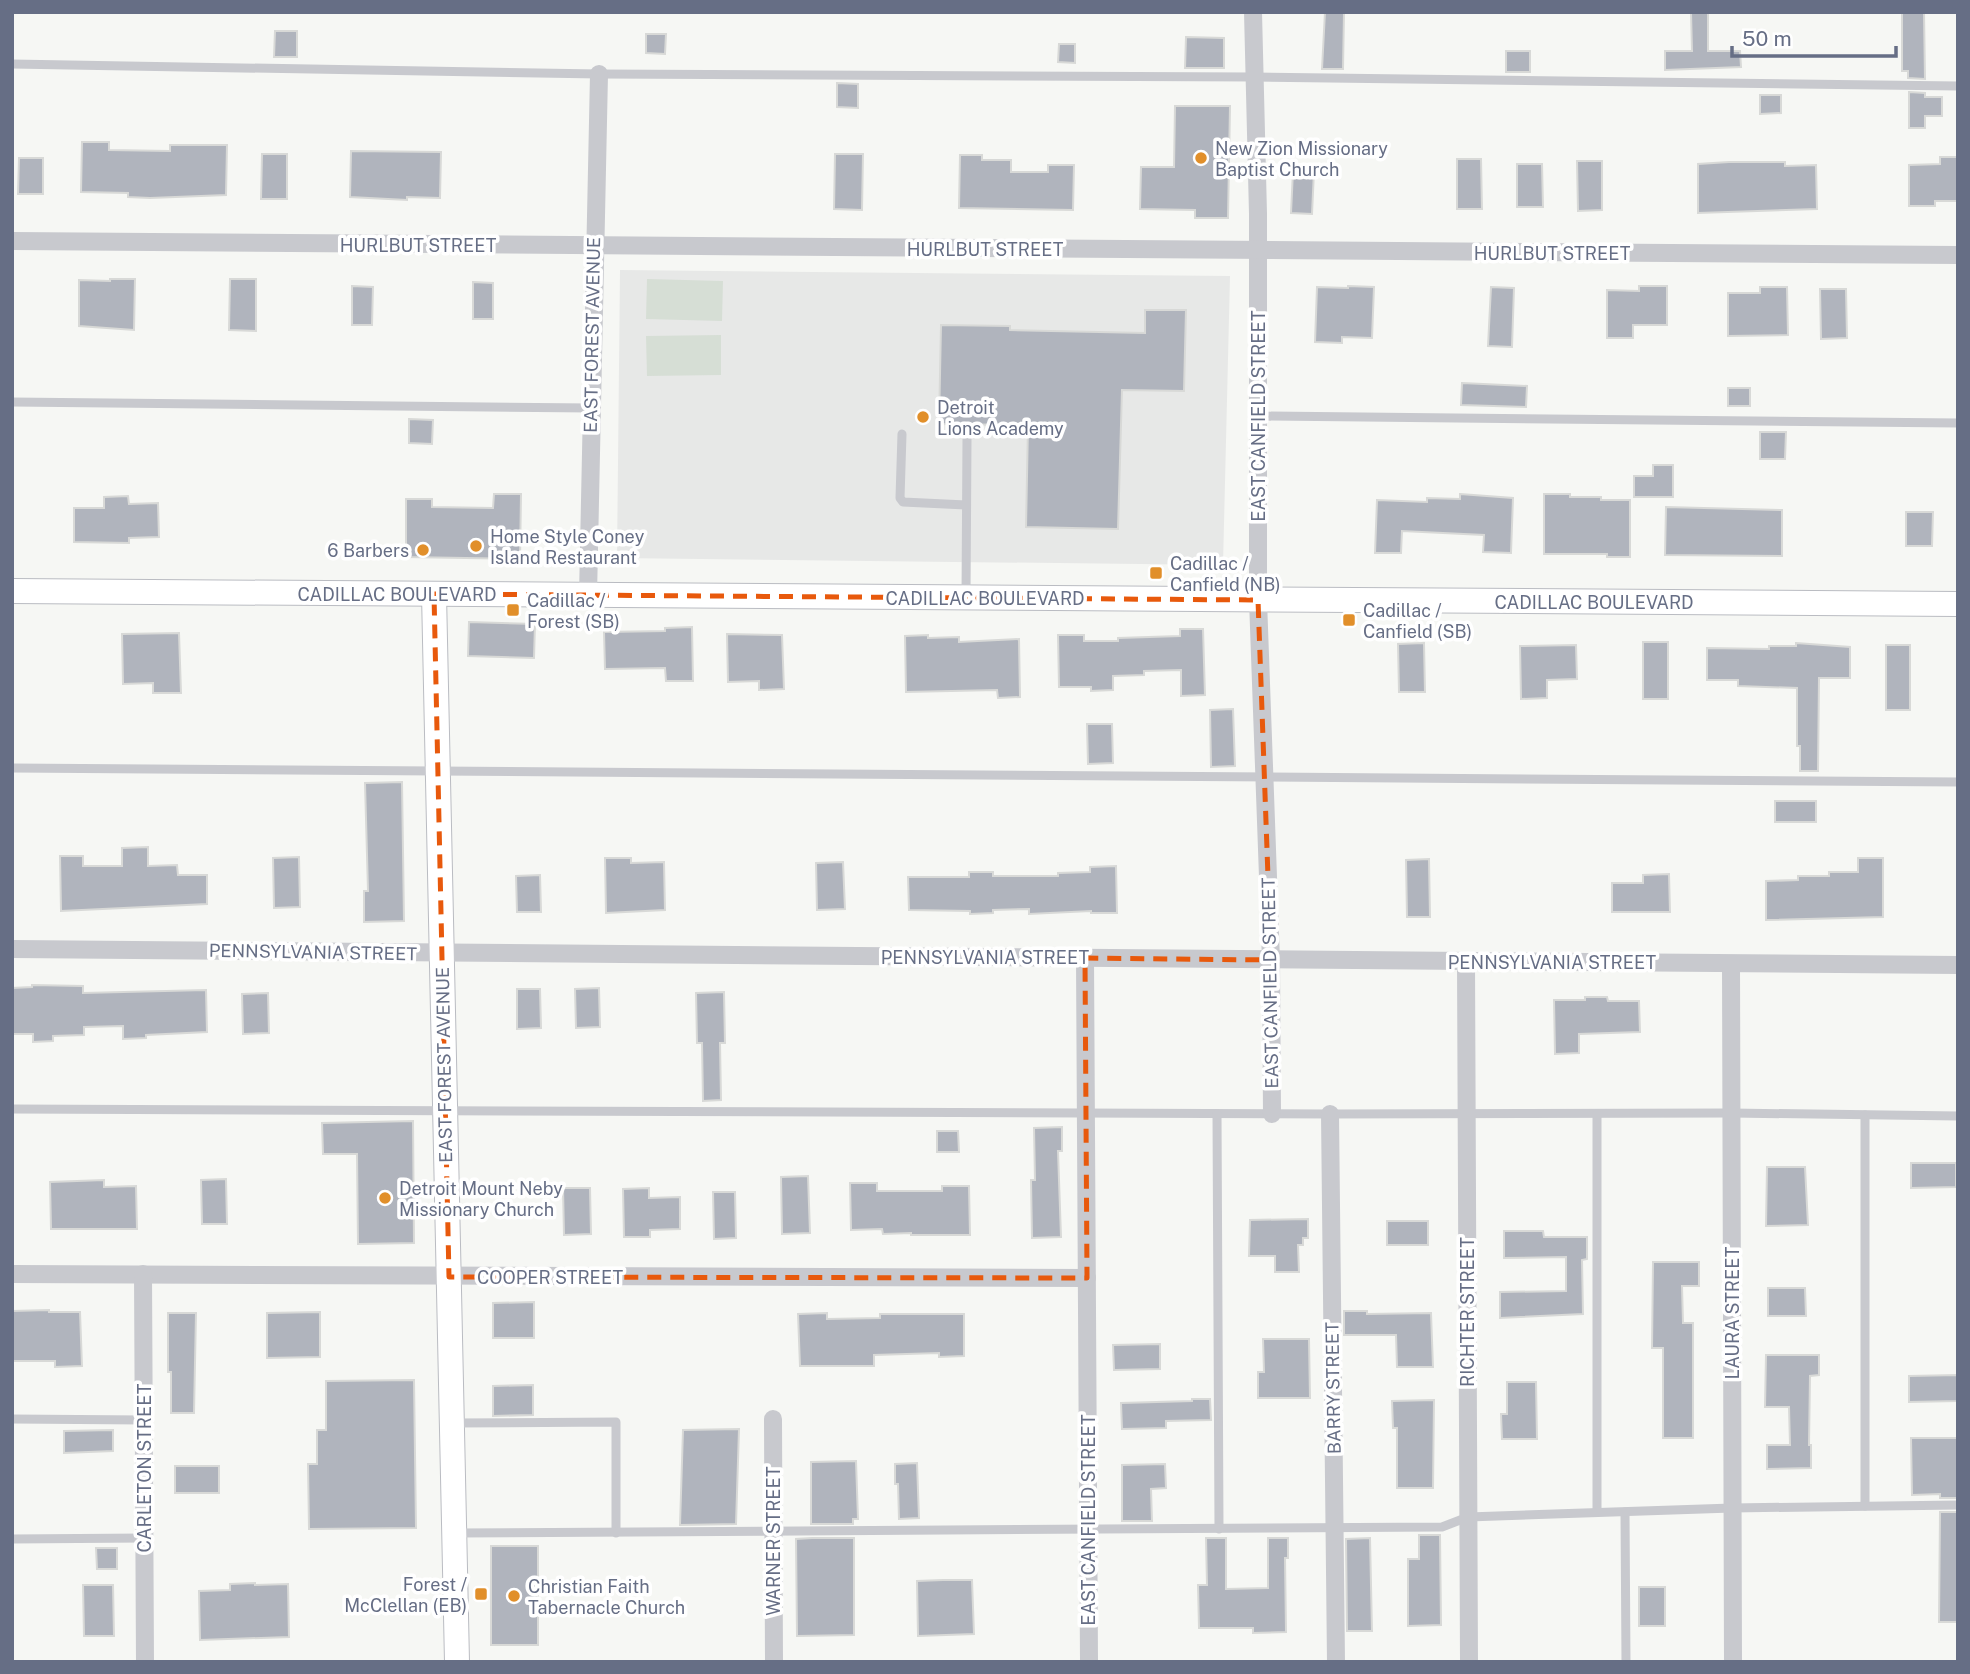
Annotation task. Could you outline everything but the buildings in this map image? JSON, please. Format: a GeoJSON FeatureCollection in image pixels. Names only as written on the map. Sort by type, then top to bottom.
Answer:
{"type":"FeatureCollection","features":[{"type":"Feature","properties":{"kind":"street","name":"EAST CANFIELD STREET"},"geometry":{"type":"LineString","coordinates":[[1253,12],[1258,251],[1258,600],[1271,960],[1272,1114]]}},
{"type":"Feature","properties":{"kind":"street","name":"EAST FOREST AVENUE"},"geometry":{"type":"LineString","coordinates":[[587,596],[599,74]]}},
{"type":"Feature","properties":{"kind":"street","name":"HURLBUT STREET"},"geometry":{"type":"LineString","coordinates":[[12,242],[1958,255]]}},
{"type":"Feature","properties":{"kind":"street","name":"CADILLAC BOULEVARD"},"geometry":{"type":"LineString","coordinates":[[12,591],[1958,604]]}},
{"type":"Feature","properties":{"kind":"street","name":"EAST FOREST AVENUE"},"geometry":{"type":"LineString","coordinates":[[434,594],[457,1662]]}},
{"type":"Feature","properties":{"kind":"street","name":"PENNSYLVANIA STREET"},"geometry":{"type":"LineString","coordinates":[[12,949],[1958,965]]}},
{"type":"Feature","properties":{"kind":"street","name":"EAST CANFIELD STREET"},"geometry":{"type":"LineString","coordinates":[[1086,958],[1089,1662]]}},
{"type":"Feature","properties":{"kind":"street","name":"RICHTER STREET"},"geometry":{"type":"LineString","coordinates":[[1466,962],[1469,1662]]}},
{"type":"Feature","properties":{"kind":"street","name":"LAURA STREET"},"geometry":{"type":"LineString","coordinates":[[1731,964],[1733,1662]]}},
{"type":"Feature","properties":{"kind":"street","name":"BARRY STREET"},"geometry":{"type":"LineString","coordinates":[[1330,1114],[1336,1662]]}},
{"type":"Feature","properties":{"kind":"street","name":"COOPER STREET"},"geometry":{"type":"LineString","coordinates":[[12,1274],[1087,1278]]}},
{"type":"Feature","properties":{"kind":"street","name":"CARLETON STREET"},"geometry":{"type":"LineString","coordinates":[[143,1274],[145,1662]]}},
{"type":"Feature","properties":{"kind":"street","name":"WARNER STREET"},"geometry":{"type":"LineString","coordinates":[[773,1419],[774,1662]]}},
{"type":"Feature","properties":{"kind":"lane"},"geometry":{"type":"LineString","coordinates":[[12,64],[599,74],[1255,77],[1958,86]]}},
{"type":"Feature","properties":{"kind":"lane"},"geometry":{"type":"LineString","coordinates":[[12,402],[591,408]]}},
{"type":"Feature","properties":{"kind":"lane"},"geometry":{"type":"LineString","coordinates":[[1258,416],[1958,424]]}},
{"type":"Feature","properties":{"kind":"lane"},"geometry":{"type":"LineString","coordinates":[[902,434],[900,498],[903,502],[966,505]]}},
{"type":"Feature","properties":{"kind":"lane"},"geometry":{"type":"LineString","coordinates":[[966,598],[967,439]]}},
{"type":"Feature","properties":{"kind":"lane"},"geometry":{"type":"LineString","coordinates":[[12,768],[1958,782]]}},
{"type":"Feature","properties":{"kind":"lane"},"geometry":{"type":"LineString","coordinates":[[12,1109],[1086,1114],[1732,1113],[1958,1116]]}},
{"type":"Feature","properties":{"kind":"lane"},"geometry":{"type":"LineString","coordinates":[[1217,1114],[1219,1529]]}},
{"type":"Feature","properties":{"kind":"lane"},"geometry":{"type":"LineString","coordinates":[[1597,1114],[1597,1512]]}},
{"type":"Feature","properties":{"kind":"lane"},"geometry":{"type":"LineString","coordinates":[[1864,1506],[1865,1115]]}},
{"type":"Feature","properties":{"kind":"lane"},"geometry":{"type":"LineString","coordinates":[[12,1419],[144,1420]]}},
{"type":"Feature","properties":{"kind":"lane"},"geometry":{"type":"LineString","coordinates":[[452,1423],[616,1422],[616,1533]]}},
{"type":"Feature","properties":{"kind":"lane"},"geometry":{"type":"LineString","coordinates":[[454,1533],[1442,1527],[1468,1517],[1958,1504]]}},
{"type":"Feature","properties":{"kind":"lane"},"geometry":{"type":"LineString","coordinates":[[1625,1512],[1626,1662]]}},
{"type":"Feature","properties":{"kind":"lane"},"geometry":{"type":"LineString","coordinates":[[12,1539],[144,1538]]}},
{"type":"Feature","properties":{"kind":"highlighted area"},"geometry":{"type":"Polygon","coordinates":[[[434,594],[1258,600],[1271,960],[1085,958],[1087,1278],[449,1277],[434,594]]]}},
{"type":"Feature","properties":{"kind":"shaded area","name":"Detroit Lions Academy"},"geometry":{"type":"Polygon","coordinates":[[[620,270],[1230,276],[1223,565],[617,558],[620,270]]]}},
{"type":"Feature","properties":{"kind":"shaded area"},"geometry":{"type":"Polygon","coordinates":[[[647,279],[723,281],[722,321],[646,319],[647,279]]]}},
{"type":"Feature","properties":{"kind":"shaded area"},"geometry":{"type":"Polygon","coordinates":[[[721,335],[721,375],[647,376],[646,336],[721,335]]]}},
{"type":"Feature","properties":{"kind":"place","name":"New Zion Missionary Baptist Church"},"geometry":{"type":"Point","coordinates":[1201,158]}},
{"type":"Feature","properties":{"kind":"place","name":"Detroit Lions Academy"},"geometry":{"type":"Point","coordinates":[923,417]}},
{"type":"Feature","properties":{"kind":"place","name":"Home Style Coney Island Restaurant"},"geometry":{"type":"Point","coordinates":[476,546]}},
{"type":"Feature","properties":{"kind":"place","name":"6 Barbers"},"geometry":{"type":"Point","coordinates":[423,550]}},
{"type":"Feature","properties":{"kind":"place","name":"Cadillac / Canfield (NB)"},"geometry":{"type":"Point","coordinates":[1156,573]}},
{"type":"Feature","properties":{"kind":"place","name":"Cadillac / Forest (SB)"},"geometry":{"type":"Point","coordinates":[513,610]}},
{"type":"Feature","properties":{"kind":"place","name":"Cadillac / Canfield (SB)"},"geometry":{"type":"Point","coordinates":[1349,620]}},
{"type":"Feature","properties":{"kind":"place","name":"Detroit Mount Neby Missionary Church"},"geometry":{"type":"Point","coordinates":[385,1198]}},
{"type":"Feature","properties":{"kind":"place","name":"Forest / McClellan (EB)"},"geometry":{"type":"Point","coordinates":[481,1594]}},
{"type":"Feature","properties":{"kind":"place","name":"Christian Faith Tabernacle Church"},"geometry":{"type":"Point","coordinates":[514,1596]}}]}
